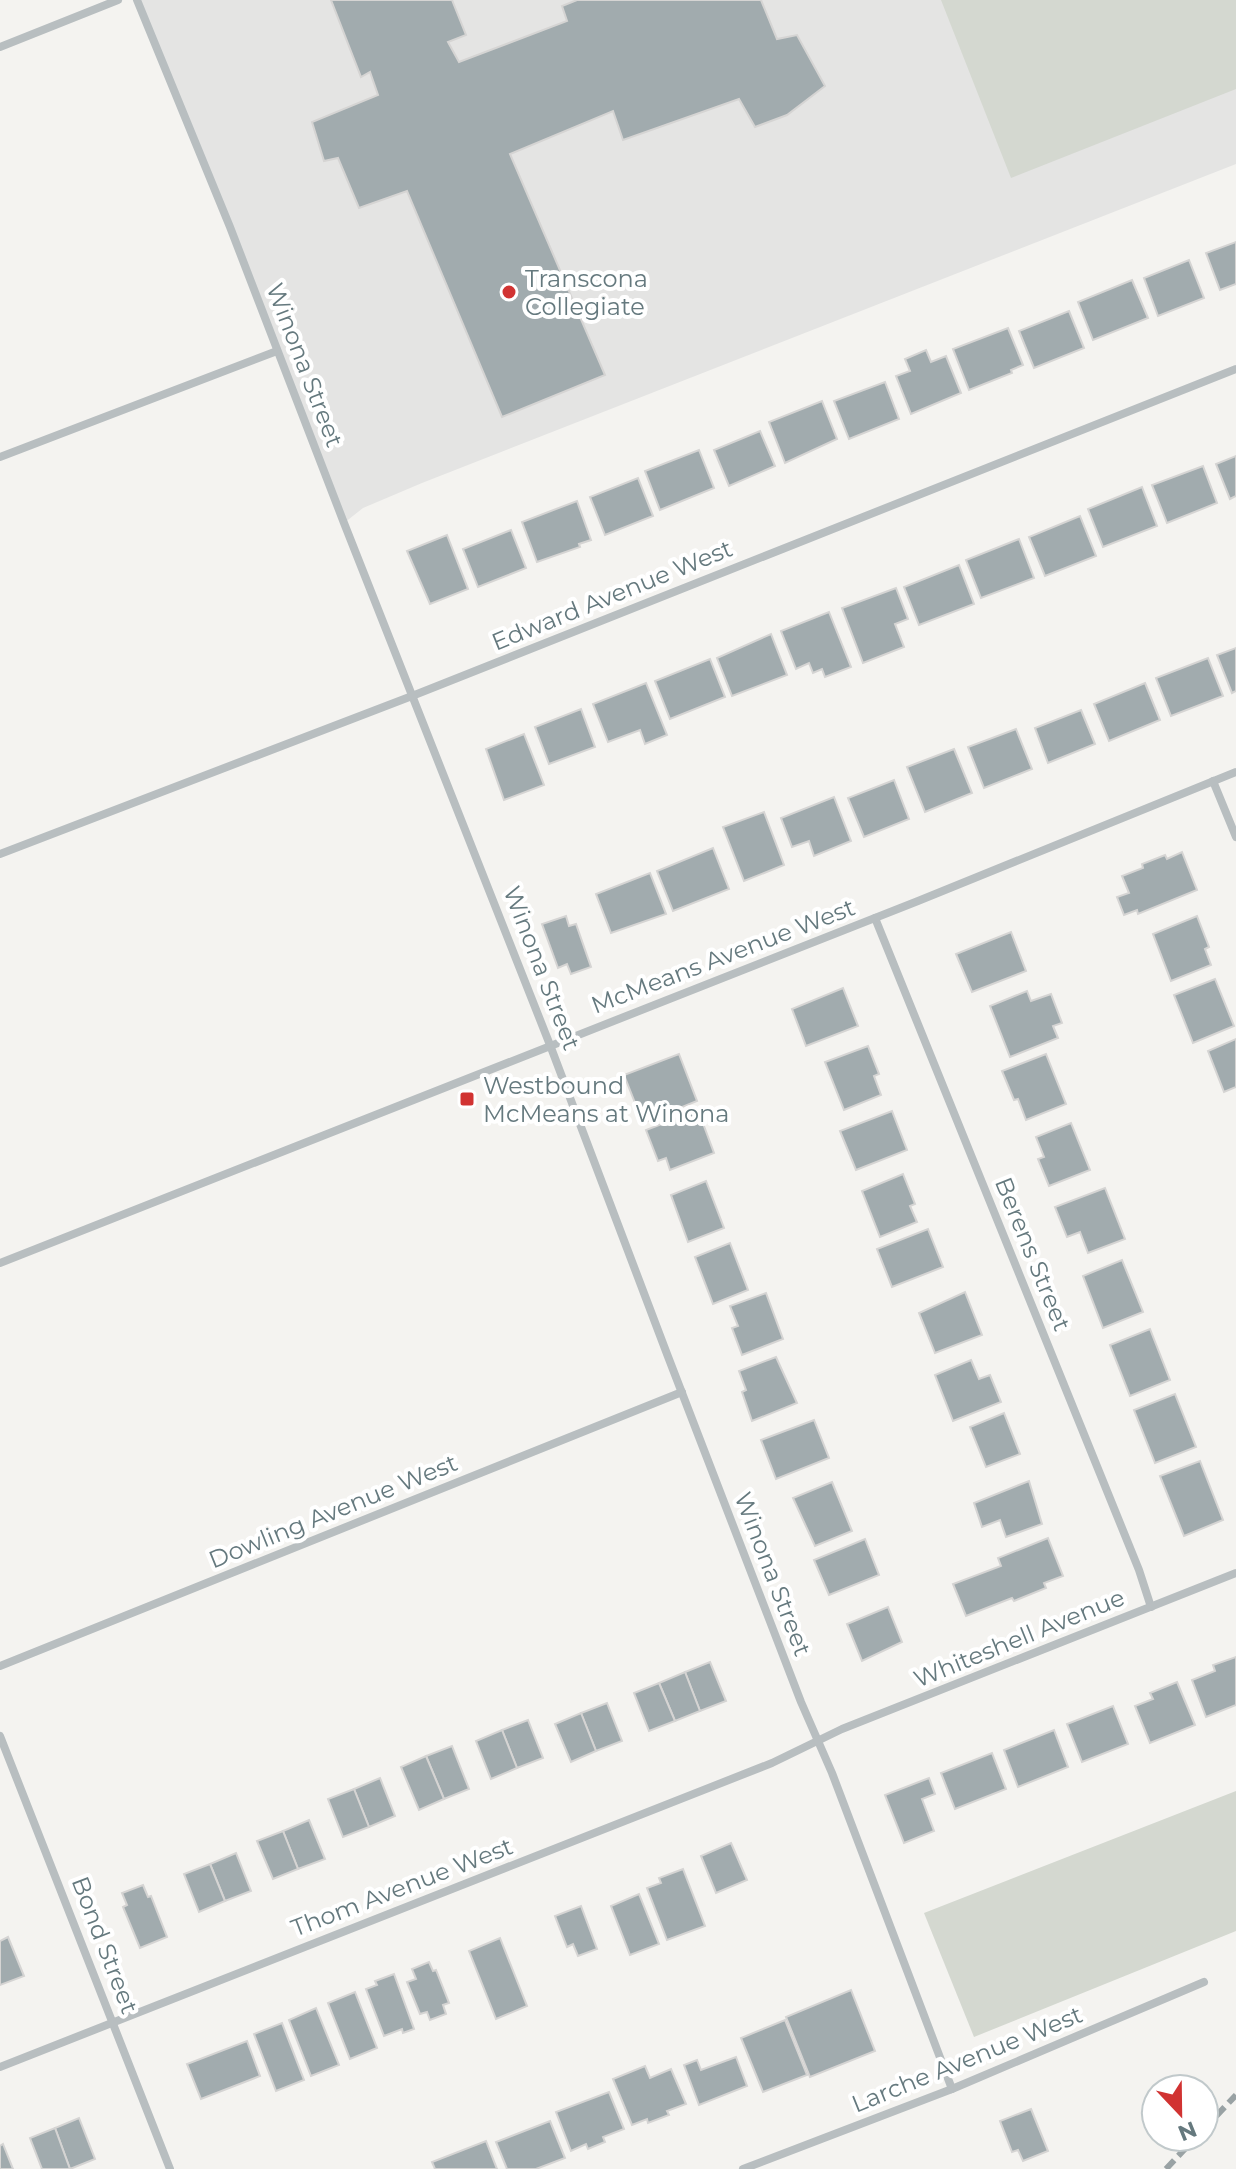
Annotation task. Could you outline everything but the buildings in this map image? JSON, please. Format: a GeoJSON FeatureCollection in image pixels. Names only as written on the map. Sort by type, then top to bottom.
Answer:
{"type":"FeatureCollection","features":[{"type":"Feature","properties":{"kind":"street"},"geometry":{"type":"LineString","coordinates":[[0,47],[118,0]]}},
{"type":"Feature","properties":{"kind":"street","name":"Winona Street"},"geometry":{"type":"LineString","coordinates":[[137,0],[225,214],[550,1045],[952,2089]]}},
{"type":"Feature","properties":{"kind":"street"},"geometry":{"type":"LineString","coordinates":[[0,457],[277,351]]}},
{"type":"Feature","properties":{"kind":"street","name":"Edward Avenue West"},"geometry":{"type":"LineString","coordinates":[[0,854],[412,696],[1236,369]]}},
{"type":"Feature","properties":{"kind":"street","name":"McMeans Avenue West"},"geometry":{"type":"LineString","coordinates":[[0,1263],[875,918],[1236,772]]}},
{"type":"Feature","properties":{"kind":"street"},"geometry":{"type":"LineString","coordinates":[[1213,781],[1236,837]]}},
{"type":"Feature","properties":{"kind":"street","name":"Berens Street"},"geometry":{"type":"LineString","coordinates":[[875,918],[1139,1570],[1151,1607]]}},
{"type":"Feature","properties":{"kind":"street","name":"Dowling Avenue West"},"geometry":{"type":"LineString","coordinates":[[0,1666],[682,1392]]}},
{"type":"Feature","properties":{"kind":"street","name":"Whiteshell Avenue"},"geometry":{"type":"LineString","coordinates":[[817,1740],[1236,1573]]}},
{"type":"Feature","properties":{"kind":"street","name":"Bond Street"},"geometry":{"type":"LineString","coordinates":[[0,1736],[170,2169]]}},
{"type":"Feature","properties":{"kind":"street","name":"Thom Avenue West"},"geometry":{"type":"LineString","coordinates":[[0,2067],[772,1763],[817,1740]]}},
{"type":"Feature","properties":{"kind":"street","name":"Larche Avenue West"},"geometry":{"type":"LineString","coordinates":[[743,2169],[952,2089],[1204,1982]]}},
{"type":"Feature","properties":{"kind":"shaded area"},"geometry":{"type":"Polygon","coordinates":[[[137,0],[1236,0],[1236,164],[422,483],[363,508],[344,523],[137,0]]]}},
{"type":"Feature","properties":{"kind":"shaded area"},"geometry":{"type":"Polygon","coordinates":[[[941,0],[1236,0],[1236,89],[1011,178],[941,0]]]}},
{"type":"Feature","properties":{"kind":"shaded area"},"geometry":{"type":"Polygon","coordinates":[[[1236,1791],[1236,1931],[974,2037],[924,1913],[1236,1791]]]}},
{"type":"Feature","properties":{"kind":"railway"},"geometry":{"type":"LineString","coordinates":[[1220,2112],[1236,2095]]}},
{"type":"Feature","properties":{"kind":"railway"},"geometry":{"type":"LineString","coordinates":[[1166,2169],[1181,2153]]}},
{"type":"Feature","properties":{"kind":"place","name":"Transcona Collegiate"},"geometry":{"type":"Point","coordinates":[509,292]}},
{"type":"Feature","properties":{"kind":"place","name":"Westbound McMeans at Winona"},"geometry":{"type":"Point","coordinates":[467,1099]}}]}
